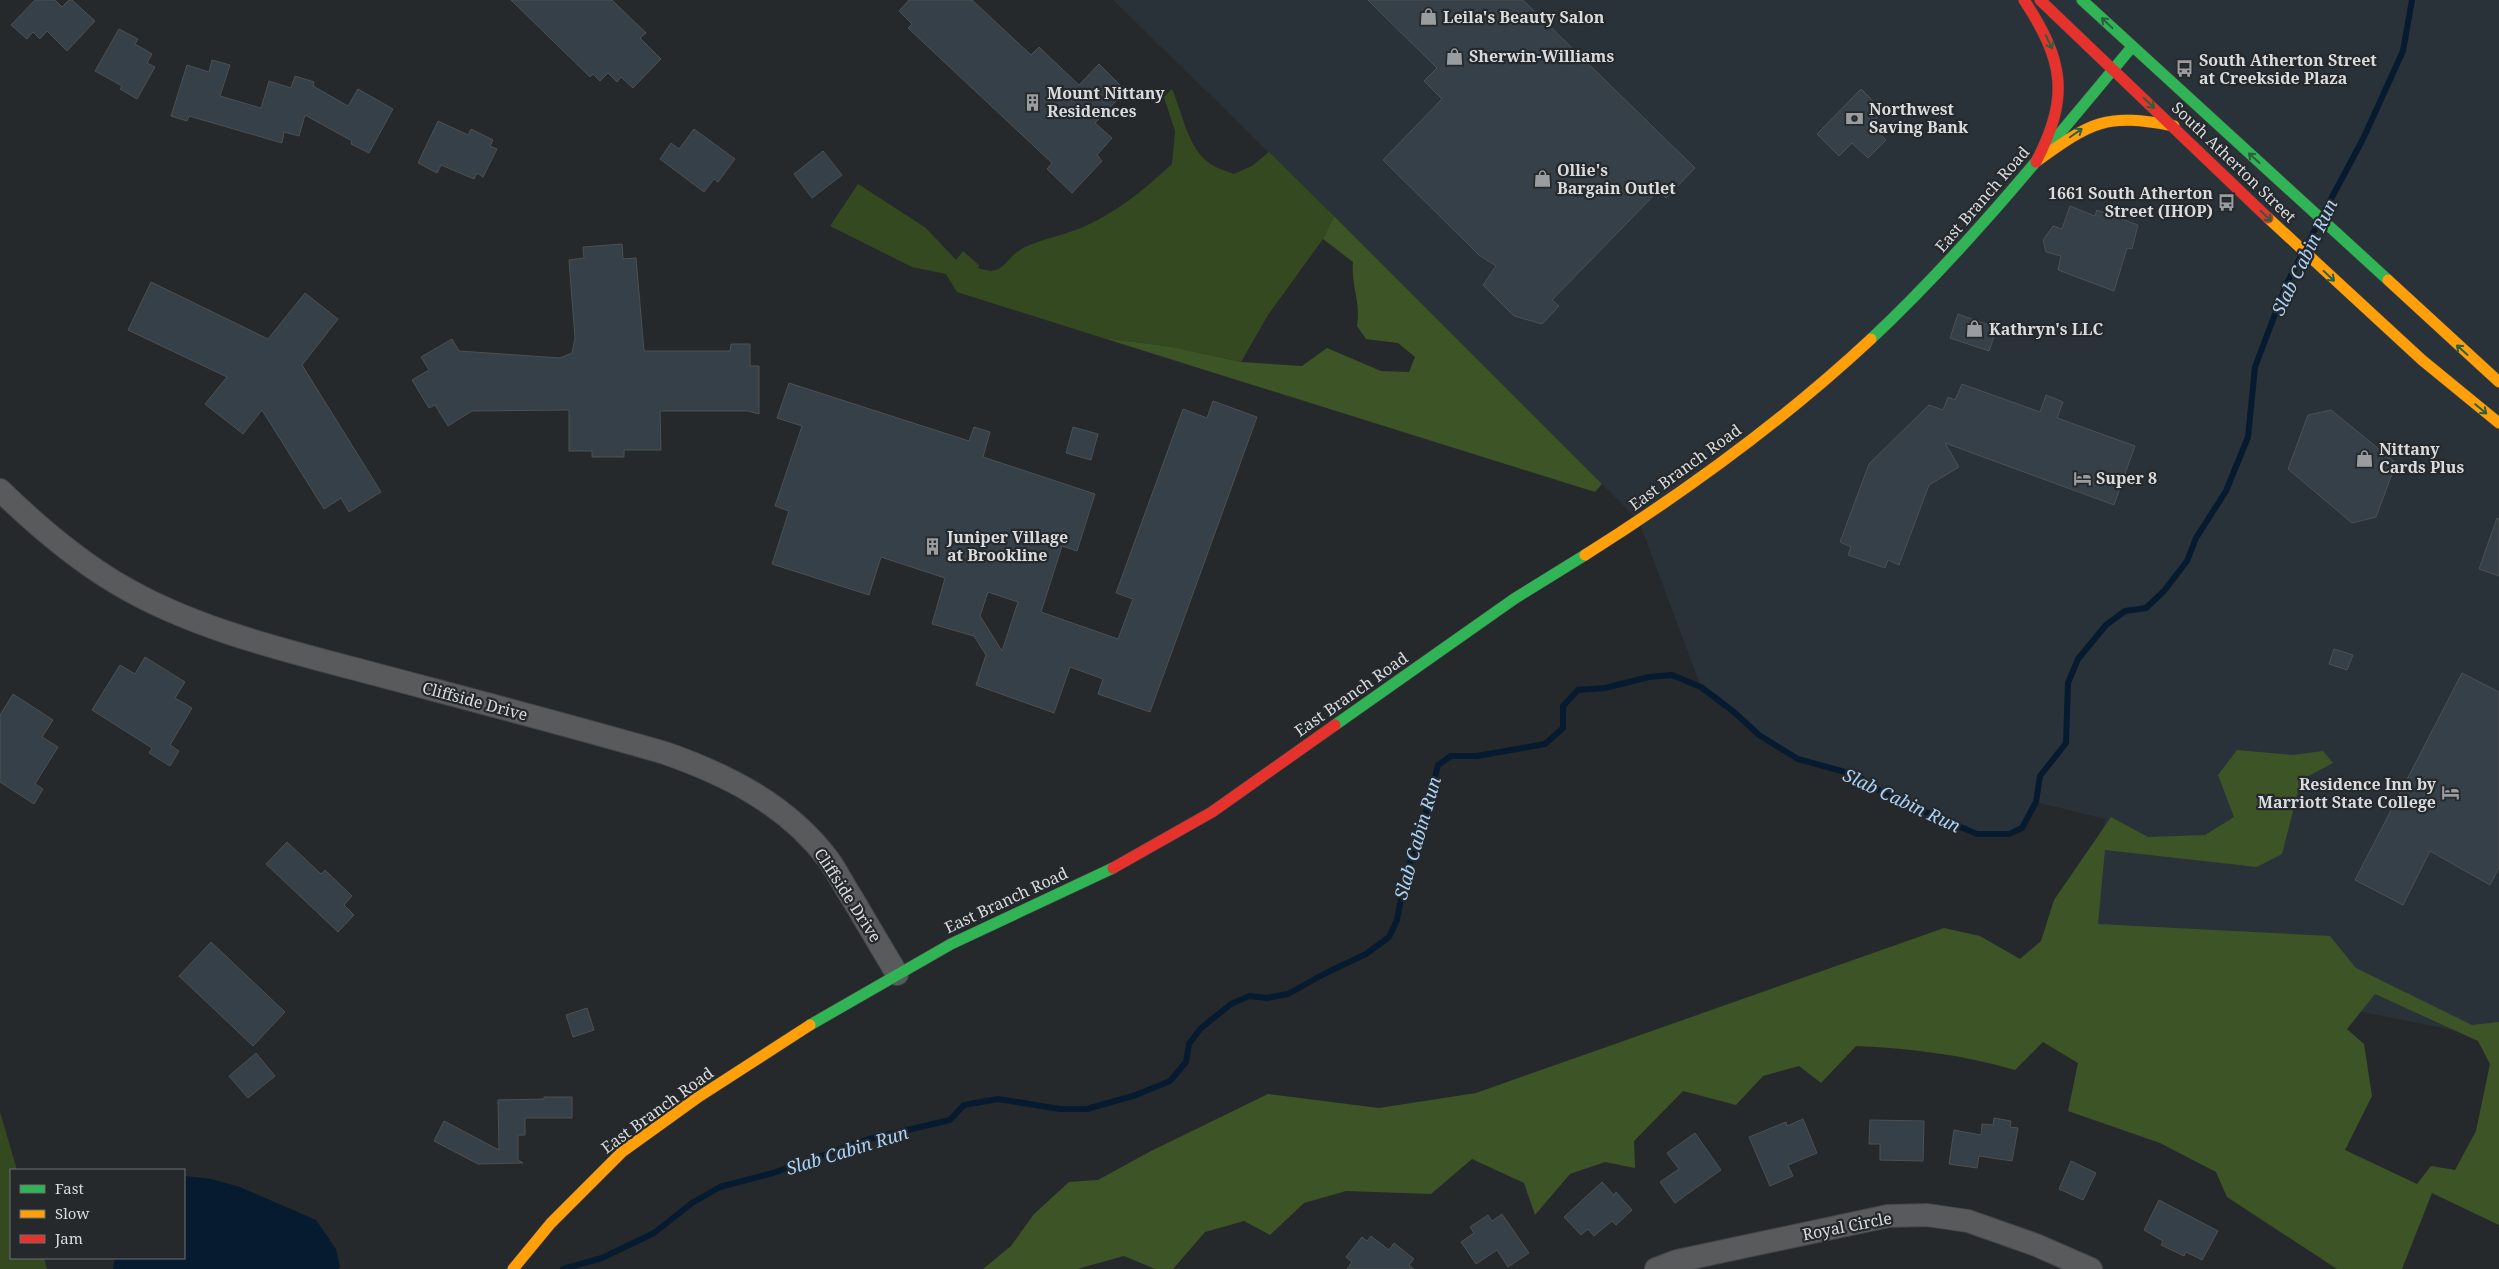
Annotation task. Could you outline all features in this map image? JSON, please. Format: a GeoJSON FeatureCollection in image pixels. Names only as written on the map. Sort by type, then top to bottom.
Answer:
{"type":"FeatureCollection","features":[{"type":"Feature","properties":{"kind":"main road"},"geometry":{"type":"LineString","coordinates":[[2024,0],[2048,40],[2059,70],[2057,110],[2045,146],[2036,162]]}},
{"type":"Feature","properties":{"kind":"main road","name":"South Atherton Street"},"geometry":{"type":"LineString","coordinates":[[2040,0],[2346,292],[2422,360],[2499,423]]}},
{"type":"Feature","properties":{"kind":"main road","name":"South Atherton Street"},"geometry":{"type":"LineString","coordinates":[[2082,0],[2499,382]]}},
{"type":"Feature","properties":{"kind":"main road","name":"East Branch Road"},"geometry":{"type":"LineString","coordinates":[[514,1269],[571,1201],[622,1152],[697,1098],[794,1035],[951,944],[1132,859],[1212,812],[1514,600],[1639,521],[1744,445],[1844,364],[1917,296],[2036,162],[2132,47]]}},
{"type":"Feature","properties":{"kind":"main road"},"geometry":{"type":"LineString","coordinates":[[2036,162],[2085,127],[2099,121],[2128,118],[2174,126]]}},
{"type":"Feature","properties":{"kind":"street","name":"Cliffside Drive"},"geometry":{"type":"LineString","coordinates":[[0,490],[59,545],[118,584],[166,609],[216,628],[328,662],[665,753],[698,764],[738,783],[776,808],[809,837],[829,860],[897,974]]}},
{"type":"Feature","properties":{"kind":"street","name":"Royal Circle"},"geometry":{"type":"LineString","coordinates":[[1656,1269],[1677,1262],[1888,1216],[1927,1216],[1968,1220],[2062,1263],[2091,1269]]}},
{"type":"Feature","properties":{"kind":"shaded area"},"geometry":{"type":"Polygon","coordinates":[[[1113,0],[2499,0],[2499,1039],[2085,957],[2105,819],[2036,802],[2022,828],[2009,834],[1977,834],[1888,796],[1856,775],[1798,759],[1759,735],[1734,712],[1701,687],[1639,521],[1334,216],[1113,0]]]}},
{"type":"Feature","properties":{"kind":"green space"},"geometry":{"type":"Polygon","coordinates":[[[1172,89],[1195,148],[1209,163],[1234,174],[1252,166],[1269,152],[1334,216],[1323,239],[1268,315],[1241,362],[1173,347],[1103,338],[957,292],[946,274],[912,267],[830,226],[858,184],[926,228],[956,260],[963,251],[979,265],[978,268],[993,271],[998,269],[1020,250],[1081,228],[1118,208],[1172,164],[1175,131],[1164,97],[1172,89]]]}},
{"type":"Feature","properties":{"kind":"green space"},"geometry":{"type":"Polygon","coordinates":[[[1334,216],[1602,484],[1595,492],[1103,338],[1173,347],[1241,362],[1302,366],[1327,348],[1381,371],[1409,372],[1415,357],[1398,343],[1366,339],[1357,326],[1358,309],[1353,279],[1353,262],[1323,239],[1334,216]]]}},
{"type":"Feature","properties":{"kind":"green space"},"geometry":{"type":"Polygon","coordinates":[[[2237,750],[2293,755],[2323,751],[2333,763],[2301,780],[2282,854],[2257,867],[2105,850],[2098,924],[2330,936],[2356,968],[2472,1025],[2499,1022],[2499,1225],[2432,1193],[2402,1269],[2337,1269],[2227,1197],[2216,1172],[2160,1143],[2068,1111],[2078,1063],[2043,1042],[2015,1070],[1976,1060],[1936,1053],[1856,1046],[1821,1083],[1799,1066],[1763,1076],[1736,1105],[1683,1091],[1634,1141],[1635,1168],[1605,1162],[1570,1174],[1535,1215],[1524,1183],[1472,1159],[1431,1194],[1346,1191],[1304,1203],[1270,1235],[1244,1221],[1205,1232],[1173,1269],[1155,1269],[1124,1256],[1077,1269],[983,1269],[1011,1246],[1034,1214],[1069,1182],[1098,1180],[1151,1151],[1268,1094],[1379,1108],[1476,1093],[1944,928],[1980,936],[2020,959],[2041,941],[2054,900],[2111,817],[2148,837],[2205,835],[2234,817],[2218,775],[2237,750]],[[2375,994],[2347,1029],[2364,1044],[2372,1096],[2345,1150],[2417,1184],[2431,1166],[2455,1170],[2476,1131],[2490,1064],[2478,1041],[2375,994]]]}},
{"type":"Feature","properties":{"kind":"green space"},"geometry":{"type":"Polygon","coordinates":[[[0,1112],[17,1169],[10,1169],[10,1259],[44,1259],[47,1269],[0,1269],[0,1112]]]}},
{"type":"Feature","properties":{"kind":"water"},"geometry":{"type":"Polygon","coordinates":[[[185,1176],[211,1179],[240,1187],[316,1220],[336,1249],[340,1267],[338,1269],[113,1269],[115,1259],[185,1259],[185,1176]]]}},
{"type":"Feature","properties":{"kind":"building"},"geometry":{"type":"Polygon","coordinates":[[[35,0],[55,0],[62,7],[69,0],[72,0],[95,21],[67,51],[47,31],[40,39],[33,32],[27,39],[11,25],[35,0]]]}},
{"type":"Feature","properties":{"kind":"building"},"geometry":{"type":"Polygon","coordinates":[[[511,0],[612,0],[646,33],[640,38],[661,59],[633,88],[621,77],[617,82],[608,73],[600,81],[593,74],[590,77],[511,0]]]}},
{"type":"Feature","properties":{"kind":"building","name":"Mount Nittany Residences"},"geometry":{"type":"Polygon","coordinates":[[[909,0],[972,0],[1031,55],[1039,47],[1079,85],[1099,64],[1126,91],[1095,123],[1112,138],[1097,155],[1102,161],[1072,193],[1047,169],[1052,163],[908,28],[912,24],[899,11],[909,0]]]}},
{"type":"Feature","properties":{"kind":"building","name":"Ollie's Bargain Outlet"},"geometry":{"type":"Polygon","coordinates":[[[1368,0],[1523,0],[1695,168],[1666,198],[1659,190],[1552,300],[1559,306],[1542,324],[1514,316],[1483,285],[1496,266],[1479,255],[1383,160],[1442,99],[1424,81],[1437,68],[1368,0]]]}},
{"type":"Feature","properties":{"kind":"building"},"geometry":{"type":"Polygon","coordinates":[[[119,29],[138,39],[135,44],[152,54],[147,63],[155,67],[137,99],[120,89],[122,86],[95,71],[119,29]]]}},
{"type":"Feature","properties":{"kind":"building"},"geometry":{"type":"Polygon","coordinates":[[[212,60],[230,65],[220,96],[261,108],[269,81],[291,88],[295,76],[314,82],[313,86],[348,106],[358,89],[393,109],[369,153],[351,144],[352,141],[305,115],[299,136],[284,132],[282,143],[189,116],[187,121],[171,116],[187,65],[209,72],[212,60]]]}},
{"type":"Feature","properties":{"kind":"building","name":"Northwest Saving Bank"},"geometry":{"type":"Polygon","coordinates":[[[1861,89],[1883,111],[1870,125],[1886,140],[1868,158],[1852,143],[1839,156],[1817,134],[1861,89]]]}},
{"type":"Feature","properties":{"kind":"building"},"geometry":{"type":"Polygon","coordinates":[[[438,121],[468,135],[471,129],[493,140],[490,146],[497,149],[483,177],[477,173],[474,179],[441,165],[437,173],[418,163],[438,121]]]}},
{"type":"Feature","properties":{"kind":"building"},"geometry":{"type":"Polygon","coordinates":[[[694,129],[735,159],[718,182],[714,179],[704,192],[660,159],[671,143],[679,149],[694,129]]]}},
{"type":"Feature","properties":{"kind":"building"},"geometry":{"type":"Polygon","coordinates":[[[823,151],[842,175],[812,198],[794,174],[823,151]]]}},
{"type":"Feature","properties":{"kind":"building"},"geometry":{"type":"Polygon","coordinates":[[[2070,206],[2095,216],[2097,210],[2138,225],[2132,249],[2127,248],[2114,291],[2058,270],[2061,256],[2046,252],[2043,240],[2053,226],[2062,229],[2070,206]]]}},
{"type":"Feature","properties":{"kind":"building"},"geometry":{"type":"Polygon","coordinates":[[[622,244],[623,259],[636,258],[644,351],[730,351],[731,344],[750,344],[750,366],[759,366],[759,414],[748,411],[660,411],[661,450],[624,450],[624,457],[592,457],[592,451],[569,451],[569,410],[472,411],[448,426],[435,405],[429,408],[412,380],[429,370],[421,357],[452,339],[459,351],[560,358],[572,353],[575,338],[569,260],[584,258],[583,247],[622,244]]]}},
{"type":"Feature","properties":{"kind":"building"},"geometry":{"type":"Polygon","coordinates":[[[151,282],[268,339],[305,293],[338,319],[302,365],[381,492],[349,512],[341,498],[324,509],[262,410],[243,434],[205,404],[227,377],[128,330],[151,282]]]}},
{"type":"Feature","properties":{"kind":"building"},"geometry":{"type":"Polygon","coordinates":[[[1958,314],[1997,328],[1989,351],[1950,338],[1958,314]]]}},
{"type":"Feature","properties":{"kind":"building","name":"Juniper Village at Brookline"},"geometry":{"type":"Polygon","coordinates":[[[789,383],[969,441],[974,427],[990,432],[983,457],[1095,494],[1077,551],[1062,546],[1041,612],[1118,639],[1133,599],[1116,593],[1183,409],[1207,418],[1213,401],[1257,417],[1150,712],[1098,694],[1103,679],[1070,667],[1054,713],[976,685],[986,655],[974,636],[932,624],[945,578],[881,557],[869,595],[772,564],[789,511],[775,506],[802,426],[777,418],[789,383]],[[988,592],[980,616],[1002,651],[1018,602],[988,592]]]}},
{"type":"Feature","properties":{"kind":"building","name":"Super 8"},"geometry":{"type":"Polygon","coordinates":[[[1962,384],[2040,412],[2046,395],[2063,402],[2057,418],[2135,446],[2114,505],[1945,443],[1959,467],[1929,485],[1899,565],[1888,560],[1885,568],[1848,555],[1851,547],[1840,542],[1869,464],[1929,405],[1943,410],[1948,397],[1955,400],[1962,384]]]}},
{"type":"Feature","properties":{"kind":"building"},"geometry":{"type":"Polygon","coordinates":[[[2331,410],[2396,463],[2376,517],[2352,523],[2288,469],[2308,415],[2331,410]]]}},
{"type":"Feature","properties":{"kind":"building"},"geometry":{"type":"Polygon","coordinates":[[[1073,427],[1098,434],[1091,460],[1066,453],[1073,427]]]}},
{"type":"Feature","properties":{"kind":"building"},"geometry":{"type":"Polygon","coordinates":[[[2497,518],[2499,519],[2499,576],[2479,569],[2497,518]]]}},
{"type":"Feature","properties":{"kind":"building"},"geometry":{"type":"Polygon","coordinates":[[[2334,649],[2353,655],[2347,670],[2329,664],[2334,649]]]}},
{"type":"Feature","properties":{"kind":"building"},"geometry":{"type":"Polygon","coordinates":[[[145,657],[185,682],[175,698],[192,708],[170,745],[179,751],[170,766],[149,753],[152,748],[92,710],[120,665],[135,674],[145,657]]]}},
{"type":"Feature","properties":{"kind":"building","name":"Residence Inn by Marriott State College"},"geometry":{"type":"Polygon","coordinates":[[[2462,673],[2499,692],[2499,868],[2490,885],[2430,851],[2403,905],[2355,880],[2462,673]]]}},
{"type":"Feature","properties":{"kind":"building"},"geometry":{"type":"Polygon","coordinates":[[[13,694],[53,720],[42,737],[58,747],[35,784],[43,789],[34,804],[0,782],[0,715],[13,694]]]}},
{"type":"Feature","properties":{"kind":"building"},"geometry":{"type":"Polygon","coordinates":[[[287,842],[321,874],[325,870],[352,896],[344,905],[354,915],[338,932],[266,864],[287,842]]]}},
{"type":"Feature","properties":{"kind":"building"},"geometry":{"type":"Polygon","coordinates":[[[211,942],[285,1012],[253,1046],[179,976],[211,942]]]}},
{"type":"Feature","properties":{"kind":"building"},"geometry":{"type":"Polygon","coordinates":[[[587,1008],[594,1030],[573,1037],[566,1015],[587,1008]]]}},
{"type":"Feature","properties":{"kind":"building"},"geometry":{"type":"Polygon","coordinates":[[[256,1053],[275,1076],[248,1098],[229,1076],[256,1053]]]}},
{"type":"Feature","properties":{"kind":"building"},"geometry":{"type":"Polygon","coordinates":[[[544,1097],[572,1097],[572,1118],[525,1118],[525,1135],[518,1135],[518,1160],[523,1163],[478,1164],[434,1141],[444,1121],[499,1150],[498,1100],[544,1099],[544,1097]]]}},
{"type":"Feature","properties":{"kind":"building"},"geometry":{"type":"Polygon","coordinates":[[[1994,1118],[2011,1121],[2010,1127],[2018,1128],[2012,1161],[1979,1156],[1977,1168],[1949,1164],[1954,1130],[1981,1135],[1982,1124],[1993,1125],[1994,1118]]]}},
{"type":"Feature","properties":{"kind":"building"},"geometry":{"type":"Polygon","coordinates":[[[1803,1119],[1817,1153],[1788,1165],[1793,1176],[1770,1186],[1749,1137],[1786,1122],[1787,1126],[1803,1119]]]}},
{"type":"Feature","properties":{"kind":"building"},"geometry":{"type":"Polygon","coordinates":[[[1870,1120],[1924,1121],[1923,1161],[1880,1160],[1880,1144],[1869,1144],[1870,1120]]]}},
{"type":"Feature","properties":{"kind":"building"},"geometry":{"type":"Polygon","coordinates":[[[1695,1133],[1721,1170],[1675,1203],[1660,1182],[1679,1169],[1667,1153],[1695,1133]]]}},
{"type":"Feature","properties":{"kind":"building"},"geometry":{"type":"Polygon","coordinates":[[[2071,1161],[2096,1173],[2083,1200],[2059,1189],[2071,1161]]]}},
{"type":"Feature","properties":{"kind":"building"},"geometry":{"type":"Polygon","coordinates":[[[1602,1182],[1614,1195],[1616,1192],[1632,1210],[1616,1225],[1612,1221],[1594,1236],[1588,1229],[1581,1235],[1564,1217],[1602,1182]]]}},
{"type":"Feature","properties":{"kind":"building"},"geometry":{"type":"Polygon","coordinates":[[[2159,1200],[2218,1231],[2202,1260],[2186,1252],[2184,1256],[2161,1245],[2163,1241],[2144,1230],[2159,1200]]]}},
{"type":"Feature","properties":{"kind":"building"},"geometry":{"type":"Polygon","coordinates":[[[1502,1214],[1529,1253],[1508,1267],[1497,1250],[1476,1264],[1461,1242],[1474,1233],[1470,1227],[1488,1215],[1492,1221],[1502,1214]]]}},
{"type":"Feature","properties":{"kind":"building"},"geometry":{"type":"Polygon","coordinates":[[[1371,1236],[1389,1250],[1394,1243],[1414,1259],[1409,1265],[1414,1269],[1347,1269],[1352,1262],[1346,1257],[1362,1237],[1367,1241],[1371,1236]]]}},
{"type":"Feature","properties":{"kind":"waterway","name":"Slab Cabin Run"},"geometry":{"type":"LineString","coordinates":[[2324,212],[2363,139],[2403,51],[2412,0]]}},
{"type":"Feature","properties":{"kind":"waterway","name":"Slab Cabin Run"},"geometry":{"type":"LineString","coordinates":[[2307,245],[2317,225]]}},
{"type":"Feature","properties":{"kind":"waterway","name":"Slab Cabin Run"},"geometry":{"type":"LineString","coordinates":[[563,1269],[602,1258],[654,1233],[692,1203],[720,1187],[773,1173],[869,1139],[950,1120],[964,1105],[998,1099],[1060,1109],[1087,1109],[1136,1095],[1170,1081],[1186,1062],[1189,1044],[1200,1029],[1231,1004],[1249,996],[1267,998],[1288,994],[1366,954],[1389,937],[1397,920],[1405,878],[1424,820],[1438,765],[1451,756],[1477,756],[1545,744],[1563,728],[1563,706],[1578,690],[1605,688],[1649,677],[1672,675],[1701,687],[1734,712],[1759,735],[1798,759],[1856,775],[1888,796],[1977,834],[2009,834],[2022,828],[2036,802],[2040,776],[2066,743],[2068,683],[2078,659],[2106,625],[2125,611],[2146,608],[2164,591],[2187,561],[2196,538],[2226,491],[2248,437],[2255,367],[2286,285],[2300,258]]}},
{"type":"Feature","properties":{"kind":"traffic: fast"},"geometry":{"type":"LineString","coordinates":[[2082,0],[2388,280]]}},
{"type":"Feature","properties":{"kind":"traffic: fast"},"geometry":{"type":"LineString","coordinates":[[1871,339],[1973,234],[2038,160],[2132,47]]}},
{"type":"Feature","properties":{"kind":"traffic: fast"},"geometry":{"type":"LineString","coordinates":[[1335,725],[1514,599],[1585,555]]}},
{"type":"Feature","properties":{"kind":"traffic: fast"},"geometry":{"type":"LineString","coordinates":[[810,1025],[951,944],[1113,868]]}},
{"type":"Feature","properties":{"kind":"traffic: slow"},"geometry":{"type":"LineString","coordinates":[[2037,161],[2072,137],[2101,124],[2131,120],[2174,126]]}},
{"type":"Feature","properties":{"kind":"traffic: slow"},"geometry":{"type":"LineString","coordinates":[[2268,218],[2422,360],[2499,423]]}},
{"type":"Feature","properties":{"kind":"traffic: slow"},"geometry":{"type":"LineString","coordinates":[[2388,280],[2499,382]]}},
{"type":"Feature","properties":{"kind":"traffic: slow"},"geometry":{"type":"LineString","coordinates":[[1585,555],[1660,506],[1733,454],[1804,398],[1871,339]]}},
{"type":"Feature","properties":{"kind":"traffic: slow"},"geometry":{"type":"LineString","coordinates":[[513,1269],[551,1223],[622,1152],[697,1098],[810,1025]]}},
{"type":"Feature","properties":{"kind":"traffic: jam"},"geometry":{"type":"LineString","coordinates":[[2024,0],[2048,42],[2058,79],[2058,98],[2054,117],[2047,139],[2036,162]]}},
{"type":"Feature","properties":{"kind":"traffic: jam"},"geometry":{"type":"LineString","coordinates":[[2040,0],[2268,218]]}},
{"type":"Feature","properties":{"kind":"traffic: jam"},"geometry":{"type":"LineString","coordinates":[[1113,868],[1212,812],[1335,725]]}},
{"type":"Feature","properties":{"kind":"place","name":"Leila's Beauty Salon"},"geometry":{"type":"Point","coordinates":[1429,17]}},
{"type":"Feature","properties":{"kind":"place","name":"Sherwin-Williams"},"geometry":{"type":"Point","coordinates":[1455,56]}},
{"type":"Feature","properties":{"kind":"place","name":"South Atherton Street at Creekside Plaza"},"geometry":{"type":"Point","coordinates":[2185,69]}},
{"type":"Feature","properties":{"kind":"place","name":"Mount Nittany Residences"},"geometry":{"type":"Point","coordinates":[1033,102]}},
{"type":"Feature","properties":{"kind":"place","name":"Northwest Saving Bank"},"geometry":{"type":"Point","coordinates":[1855,118]}},
{"type":"Feature","properties":{"kind":"place","name":"Ollie's Bargain Outlet"},"geometry":{"type":"Point","coordinates":[1543,179]}},
{"type":"Feature","properties":{"kind":"place","name":"1661 South Atherton Street (IHOP)"},"geometry":{"type":"Point","coordinates":[2227,202]}},
{"type":"Feature","properties":{"kind":"place","name":"Kathryn's LLC"},"geometry":{"type":"Point","coordinates":[1975,329]}},
{"type":"Feature","properties":{"kind":"place","name":"Nittany Cards Plus"},"geometry":{"type":"Point","coordinates":[2365,458]}},
{"type":"Feature","properties":{"kind":"place","name":"Super 8"},"geometry":{"type":"Point","coordinates":[2082,478]}},
{"type":"Feature","properties":{"kind":"place","name":"Juniper Village at Brookline"},"geometry":{"type":"Point","coordinates":[933,546]}},
{"type":"Feature","properties":{"kind":"place","name":"Residence Inn by Marriott State College"},"geometry":{"type":"Point","coordinates":[2450,793]}}]}
